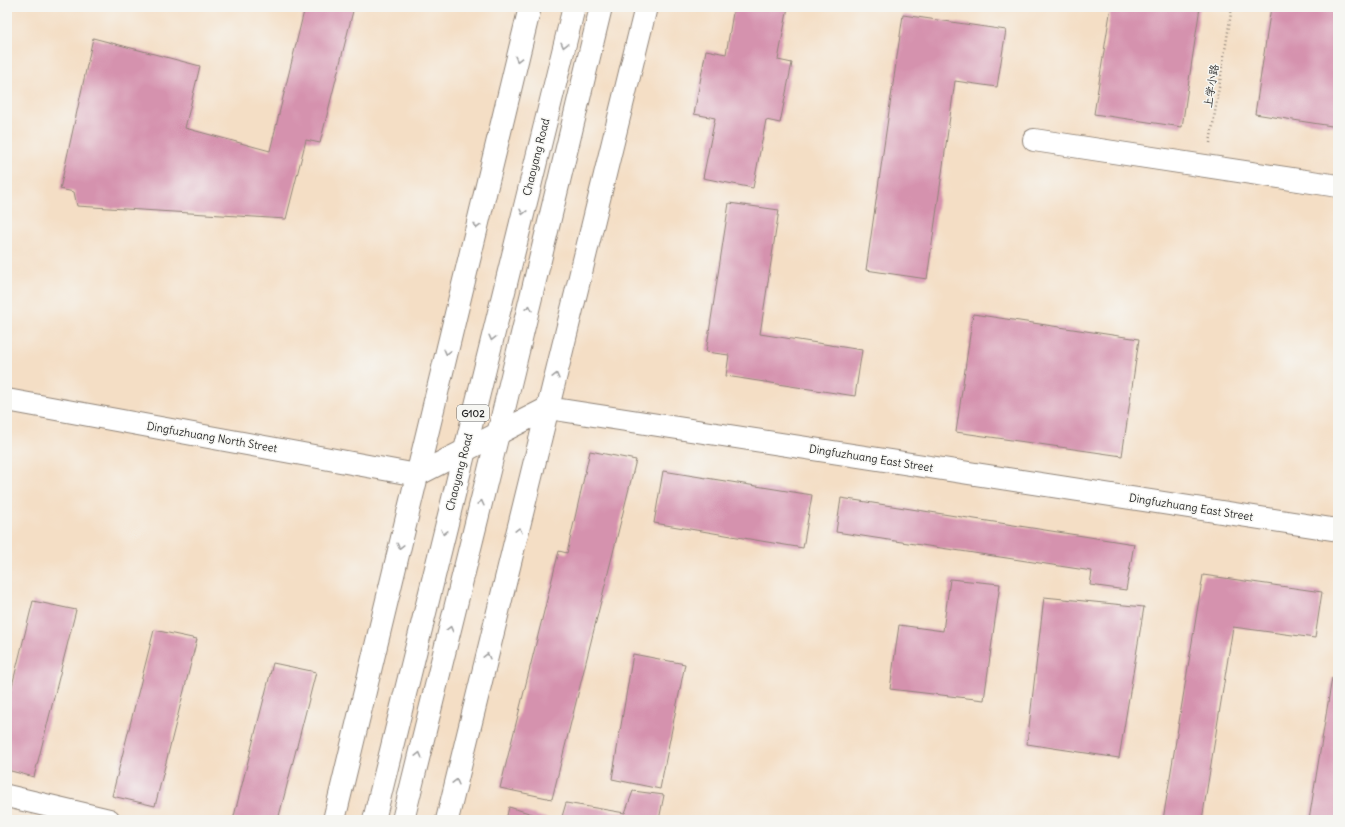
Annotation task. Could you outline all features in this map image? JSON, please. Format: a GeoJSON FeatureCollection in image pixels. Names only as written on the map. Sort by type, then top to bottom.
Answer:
{"type":"FeatureCollection","features":[{"type":"Feature","properties":{"kind":"main road"},"geometry":{"type":"LineString","coordinates":[[334,820],[530,7]]}},
{"type":"Feature","properties":{"kind":"main road","name":"Chaoyang Road"},"geometry":{"type":"LineString","coordinates":[[374,820],[463,452],[574,7]]}},
{"type":"Feature","properties":{"kind":"main road","name":"G102"},"geometry":{"type":"LineString","coordinates":[[403,820],[601,7]]}},
{"type":"Feature","properties":{"kind":"main road"},"geometry":{"type":"LineString","coordinates":[[447,820],[646,7]]}},
{"type":"Feature","properties":{"kind":"main road"},"geometry":{"type":"LineString","coordinates":[[1034,140],[1338,186]]}},
{"type":"Feature","properties":{"kind":"main road","name":"Dingfuzhuang North Street"},"geometry":{"type":"LineString","coordinates":[[7,400],[417,475]]}},
{"type":"Feature","properties":{"kind":"main road"},"geometry":{"type":"LineString","coordinates":[[417,475],[548,408]]}},
{"type":"Feature","properties":{"kind":"main road","name":"Dingfuzhuang East Street"},"geometry":{"type":"LineString","coordinates":[[548,408],[1338,530]]}},
{"type":"Feature","properties":{"kind":"main road"},"geometry":{"type":"LineString","coordinates":[[7,796],[109,820]]}},
{"type":"Feature","properties":{"kind":"path","name":"上学小路"},"geometry":{"type":"LineString","coordinates":[[1206,167],[1232,7]]}},
{"type":"Feature","properties":{"kind":"building"},"geometry":{"type":"Polygon","coordinates":[[[305,7],[354,7],[320,143],[306,140],[286,219],[77,206],[74,192],[60,189],[93,38],[200,66],[185,128],[270,151],[305,7]]]}},
{"type":"Feature","properties":{"kind":"building"},"geometry":{"type":"Polygon","coordinates":[[[734,7],[788,7],[778,60],[792,63],[780,123],[766,120],[753,188],[703,178],[715,118],[694,114],[706,50],[726,54],[734,7]]]}},
{"type":"Feature","properties":{"kind":"building"},"geometry":{"type":"Polygon","coordinates":[[[1111,7],[1200,7],[1182,127],[1094,114],[1111,7]]]}},
{"type":"Feature","properties":{"kind":"building"},"geometry":{"type":"Polygon","coordinates":[[[1271,7],[1338,7],[1338,127],[1255,114],[1271,7]]]}},
{"type":"Feature","properties":{"kind":"building"},"geometry":{"type":"Polygon","coordinates":[[[903,15],[1006,30],[997,87],[955,81],[927,279],[866,270],[903,15]]]}},
{"type":"Feature","properties":{"kind":"building"},"geometry":{"type":"Polygon","coordinates":[[[729,203],[779,210],[760,334],[862,350],[855,396],[726,376],[729,355],[706,352],[729,203]]]}},
{"type":"Feature","properties":{"kind":"building"},"geometry":{"type":"Polygon","coordinates":[[[973,314],[1139,339],[1122,456],[956,432],[973,314]]]}},
{"type":"Feature","properties":{"kind":"building"},"geometry":{"type":"Polygon","coordinates":[[[590,451],[636,460],[552,799],[500,788],[559,551],[567,553],[590,451]]]}},
{"type":"Feature","properties":{"kind":"building"},"geometry":{"type":"Polygon","coordinates":[[[663,471],[812,495],[803,548],[654,523],[663,471]]]}},
{"type":"Feature","properties":{"kind":"building"},"geometry":{"type":"Polygon","coordinates":[[[841,498],[1134,544],[1126,590],[1090,585],[1092,571],[836,532],[841,498]]]}},
{"type":"Feature","properties":{"kind":"building"},"geometry":{"type":"Polygon","coordinates":[[[1203,575],[1322,592],[1315,638],[1233,627],[1202,820],[1163,820],[1203,575]]]}},
{"type":"Feature","properties":{"kind":"building"},"geometry":{"type":"Polygon","coordinates":[[[950,579],[1000,584],[984,700],[890,689],[899,625],[943,631],[950,579]]]}},
{"type":"Feature","properties":{"kind":"building"},"geometry":{"type":"Polygon","coordinates":[[[1044,597],[1144,607],[1119,758],[1027,744],[1044,597]]]}},
{"type":"Feature","properties":{"kind":"building"},"geometry":{"type":"Polygon","coordinates":[[[33,601],[76,610],[34,777],[7,770],[7,706],[33,601]]]}},
{"type":"Feature","properties":{"kind":"building"},"geometry":{"type":"Polygon","coordinates":[[[154,630],[197,639],[155,806],[112,796],[154,630]]]}},
{"type":"Feature","properties":{"kind":"building"},"geometry":{"type":"Polygon","coordinates":[[[633,654],[685,664],[660,789],[612,779],[633,654]]]}},
{"type":"Feature","properties":{"kind":"building"},"geometry":{"type":"Polygon","coordinates":[[[273,663],[316,672],[278,820],[233,820],[273,663]]]}},
{"type":"Feature","properties":{"kind":"building"},"geometry":{"type":"Polygon","coordinates":[[[1332,678],[1338,679],[1338,820],[1309,820],[1332,678]]]}},
{"type":"Feature","properties":{"kind":"building"},"geometry":{"type":"Polygon","coordinates":[[[633,791],[664,795],[659,820],[561,820],[566,803],[625,813],[633,791]]]}},
{"type":"Feature","properties":{"kind":"building"},"geometry":{"type":"Polygon","coordinates":[[[509,807],[552,820],[506,820],[509,807]]]}}]}
